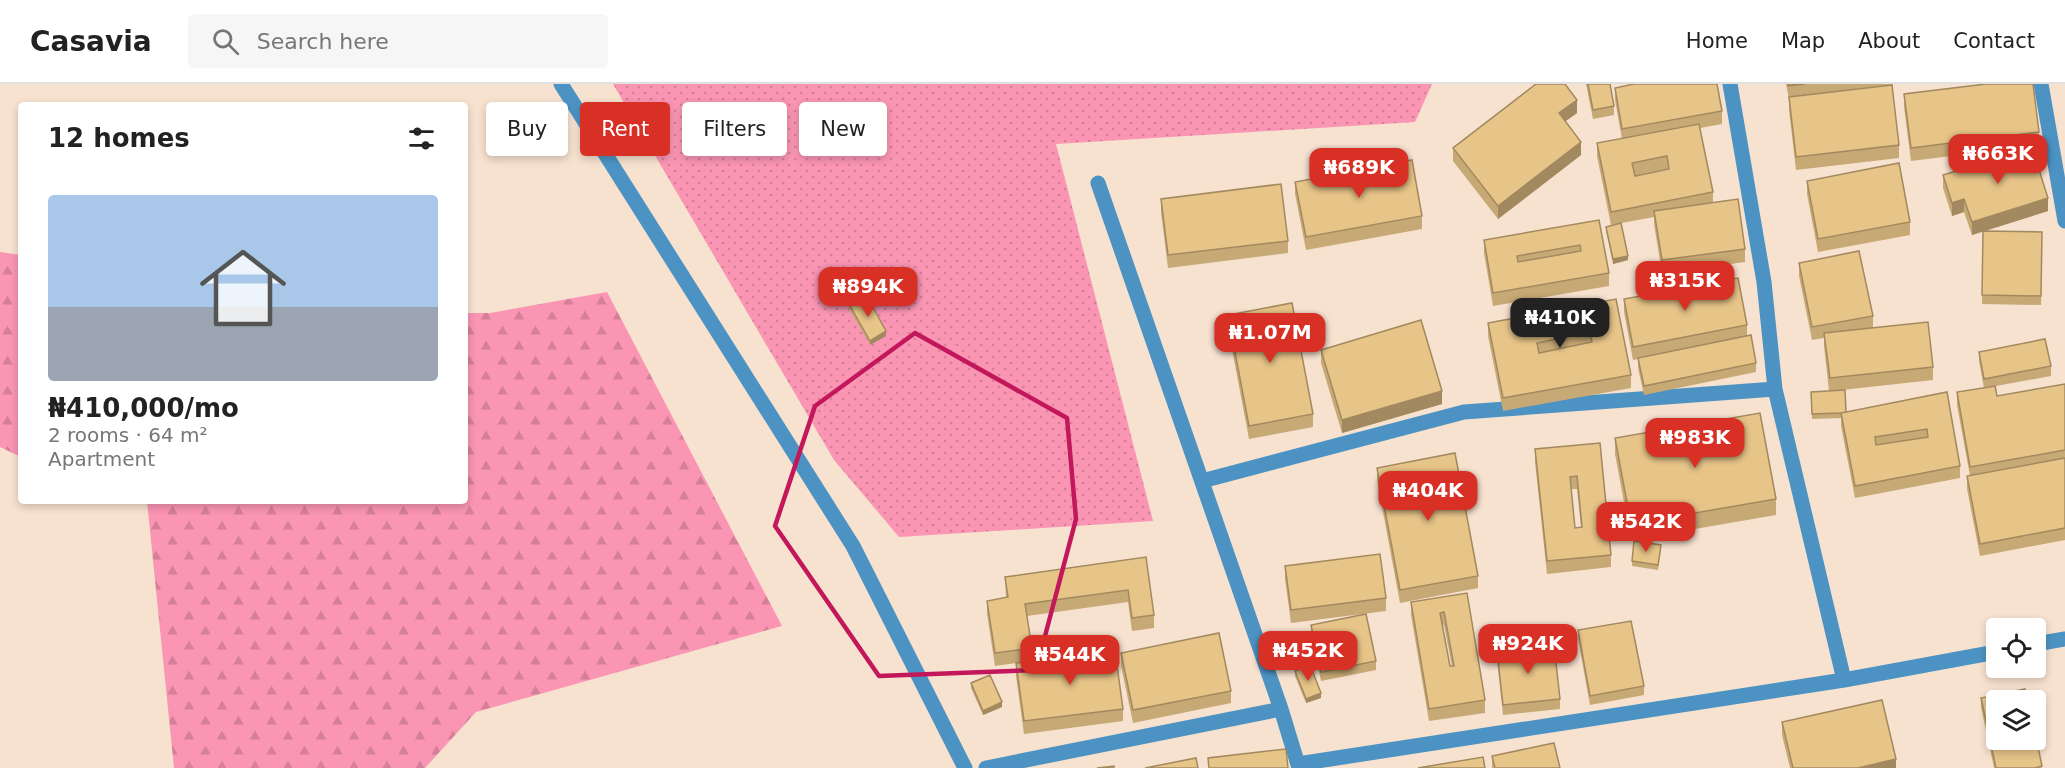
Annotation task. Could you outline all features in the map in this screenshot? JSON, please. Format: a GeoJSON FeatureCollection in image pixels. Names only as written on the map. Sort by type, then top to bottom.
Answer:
{"type":"FeatureCollection","features":[{"type":"Feature","properties":{"kind":"street"},"geometry":{"type":"LineString","coordinates":[[561,84],[853,546],[965,768]]}},
{"type":"Feature","properties":{"kind":"street"},"geometry":{"type":"LineString","coordinates":[[1730,84],[1764,282],[1776,389],[1844,680]]}},
{"type":"Feature","properties":{"kind":"street"},"geometry":{"type":"LineString","coordinates":[[2041,84],[2065,220]]}},
{"type":"Feature","properties":{"kind":"street"},"geometry":{"type":"LineString","coordinates":[[1098,183],[1281,709],[1298,766],[1844,680],[1986,654]]}},
{"type":"Feature","properties":{"kind":"street"},"geometry":{"type":"LineString","coordinates":[[1202,481],[1464,412],[1776,389]]}},
{"type":"Feature","properties":{"kind":"street"},"geometry":{"type":"LineString","coordinates":[[2046,642],[2065,639]]}},
{"type":"Feature","properties":{"kind":"street"},"geometry":{"type":"LineString","coordinates":[[986,768],[1281,709]]}},
{"type":"Feature","properties":{"kind":"highlighted area"},"geometry":{"type":"Polygon","coordinates":[[[915,333],[1067,418],[1076,519],[1036,670],[879,676],[775,526],[815,406],[915,333]]]}},
{"type":"Feature","properties":{"kind":"green space"},"geometry":{"type":"Polygon","coordinates":[[[613,84],[1432,84],[1415,122],[1056,144],[1153,521],[899,537],[834,460],[655,156],[670,156],[670,102],[624,102],[613,84]]]}},
{"type":"Feature","properties":{"kind":"green space"},"geometry":{"type":"Polygon","coordinates":[[[0,252],[18,255],[18,456],[0,447],[0,252]]]}},
{"type":"Feature","properties":{"kind":"green space"},"geometry":{"type":"Polygon","coordinates":[[[607,292],[782,626],[476,712],[425,768],[174,768],[147,504],[468,504],[468,313],[490,313],[607,292]]]}},
{"type":"Feature","properties":{"kind":"building"},"geometry":{"type":"Polygon","coordinates":[[[1536,84],[1565,84],[1577,100],[1559,113],[1581,142],[1498,206],[1453,148],[1536,84]]]}},
{"type":"Feature","properties":{"kind":"building"},"geometry":{"type":"Polygon","coordinates":[[[1588,84],[1610,84],[1614,106],[1593,110],[1588,84]]]}},
{"type":"Feature","properties":{"kind":"building"},"geometry":{"type":"Polygon","coordinates":[[[1634,84],[1717,84],[1722,111],[1622,129],[1615,88],[1634,84]]]}},
{"type":"Feature","properties":{"kind":"building"},"geometry":{"type":"Polygon","coordinates":[[[1986,84],[2033,84],[2039,132],[1911,148],[1904,94],[1986,84]]]}},
{"type":"Feature","properties":{"kind":"building"},"geometry":{"type":"Polygon","coordinates":[[[1892,85],[1899,145],[1796,157],[1789,97],[1892,85]]]}},
{"type":"Feature","properties":{"kind":"building"},"geometry":{"type":"Polygon","coordinates":[[[1699,124],[1713,192],[1611,212],[1597,143],[1699,124]],[[1667,156],[1632,163],[1635,176],[1669,169],[1667,156]]]}},
{"type":"Feature","properties":{"kind":"building"},"geometry":{"type":"Polygon","coordinates":[[[2032,148],[2048,198],[1972,222],[1964,199],[1952,203],[1943,175],[2032,148]]]}},
{"type":"Feature","properties":{"kind":"building"},"geometry":{"type":"Polygon","coordinates":[[[1412,160],[1422,216],[1306,237],[1295,182],[1412,160]]]}},
{"type":"Feature","properties":{"kind":"building"},"geometry":{"type":"Polygon","coordinates":[[[1899,163],[1910,222],[1818,239],[1807,181],[1899,163]]]}},
{"type":"Feature","properties":{"kind":"building"},"geometry":{"type":"Polygon","coordinates":[[[1281,184],[1288,241],[1168,255],[1161,199],[1281,184]]]}},
{"type":"Feature","properties":{"kind":"building"},"geometry":{"type":"Polygon","coordinates":[[[1738,199],[1745,249],[1662,260],[1654,211],[1738,199]]]}},
{"type":"Feature","properties":{"kind":"building"},"geometry":{"type":"Polygon","coordinates":[[[1599,220],[1609,273],[1493,293],[1484,240],[1599,220]],[[1580,245],[1517,256],[1518,262],[1581,251],[1580,245]]]}},
{"type":"Feature","properties":{"kind":"building"},"geometry":{"type":"Polygon","coordinates":[[[1621,223],[1628,256],[1613,259],[1606,227],[1621,223]]]}},
{"type":"Feature","properties":{"kind":"building"},"geometry":{"type":"Polygon","coordinates":[[[1983,231],[2042,232],[2041,296],[1982,295],[1983,231]]]}},
{"type":"Feature","properties":{"kind":"building"},"geometry":{"type":"Polygon","coordinates":[[[1859,251],[1873,316],[1812,327],[1799,263],[1859,251]]]}},
{"type":"Feature","properties":{"kind":"building"},"geometry":{"type":"Polygon","coordinates":[[[1738,278],[1747,325],[1633,347],[1624,299],[1738,278]]]}},
{"type":"Feature","properties":{"kind":"building"},"geometry":{"type":"Polygon","coordinates":[[[866,295],[886,331],[870,341],[849,304],[866,295]]]}},
{"type":"Feature","properties":{"kind":"building"},"geometry":{"type":"Polygon","coordinates":[[[1616,299],[1631,375],[1503,398],[1488,323],[1616,299]],[[1590,332],[1537,343],[1539,353],[1592,342],[1590,332]]]}},
{"type":"Feature","properties":{"kind":"building"},"geometry":{"type":"Polygon","coordinates":[[[1292,303],[1313,414],[1249,426],[1228,315],[1292,303]]]}},
{"type":"Feature","properties":{"kind":"building"},"geometry":{"type":"Polygon","coordinates":[[[1421,320],[1442,391],[1342,420],[1321,350],[1421,320]]]}},
{"type":"Feature","properties":{"kind":"building"},"geometry":{"type":"Polygon","coordinates":[[[1928,322],[1933,367],[1830,378],[1824,333],[1928,322]]]}},
{"type":"Feature","properties":{"kind":"building"},"geometry":{"type":"Polygon","coordinates":[[[1751,335],[1756,363],[1644,386],[1638,358],[1751,335]]]}},
{"type":"Feature","properties":{"kind":"building"},"geometry":{"type":"Polygon","coordinates":[[[2045,339],[2051,366],[1984,379],[1979,352],[2045,339]]]}},
{"type":"Feature","properties":{"kind":"building"},"geometry":{"type":"Polygon","coordinates":[[[2065,384],[2065,450],[1970,467],[1957,392],[1995,386],[1997,396],[2065,384]]]}},
{"type":"Feature","properties":{"kind":"building"},"geometry":{"type":"Polygon","coordinates":[[[1845,390],[1846,412],[1812,414],[1811,392],[1845,390]]]}},
{"type":"Feature","properties":{"kind":"building"},"geometry":{"type":"Polygon","coordinates":[[[1947,392],[1960,466],[1855,486],[1841,413],[1947,392]],[[1927,429],[1875,437],[1876,445],[1928,437],[1927,429]]]}},
{"type":"Feature","properties":{"kind":"building"},"geometry":{"type":"Polygon","coordinates":[[[1760,413],[1776,499],[1631,524],[1615,438],[1760,413]]]}},
{"type":"Feature","properties":{"kind":"building"},"geometry":{"type":"Polygon","coordinates":[[[1600,443],[1611,555],[1547,561],[1535,449],[1600,443]],[[1577,476],[1570,477],[1575,528],[1582,527],[1577,476]]]}},
{"type":"Feature","properties":{"kind":"building"},"geometry":{"type":"Polygon","coordinates":[[[1455,453],[1478,576],[1400,590],[1377,468],[1455,453]]]}},
{"type":"Feature","properties":{"kind":"building"},"geometry":{"type":"Polygon","coordinates":[[[2065,458],[2065,528],[1980,544],[1967,476],[2065,458]]]}},
{"type":"Feature","properties":{"kind":"building"},"geometry":{"type":"Polygon","coordinates":[[[1634,541],[1661,545],[1658,565],[1632,561],[1634,541]]]}},
{"type":"Feature","properties":{"kind":"building"},"geometry":{"type":"Polygon","coordinates":[[[1380,554],[1386,598],[1291,610],[1285,566],[1380,554]]]}},
{"type":"Feature","properties":{"kind":"building"},"geometry":{"type":"Polygon","coordinates":[[[1146,557],[1154,615],[1132,618],[1128,590],[1025,604],[1032,648],[995,653],[987,601],[1008,597],[1005,577],[1146,557]]]}},
{"type":"Feature","properties":{"kind":"building"},"geometry":{"type":"Polygon","coordinates":[[[1467,593],[1485,700],[1429,709],[1411,602],[1467,593]],[[1444,612],[1440,613],[1450,666],[1454,666],[1444,612]]]}},
{"type":"Feature","properties":{"kind":"building"},"geometry":{"type":"Polygon","coordinates":[[[1366,614],[1376,661],[1321,672],[1311,625],[1366,614]]]}},
{"type":"Feature","properties":{"kind":"building"},"geometry":{"type":"Polygon","coordinates":[[[1631,621],[1644,686],[1590,696],[1578,630],[1631,621]]]}},
{"type":"Feature","properties":{"kind":"building"},"geometry":{"type":"Polygon","coordinates":[[[1219,633],[1231,691],[1133,710],[1121,653],[1219,633]]]}},
{"type":"Feature","properties":{"kind":"building"},"geometry":{"type":"Polygon","coordinates":[[[1554,645],[1560,699],[1503,705],[1497,651],[1554,645]]]}},
{"type":"Feature","properties":{"kind":"building"},"geometry":{"type":"Polygon","coordinates":[[[1115,651],[1123,709],[1024,721],[1016,663],[1115,651]]]}},
{"type":"Feature","properties":{"kind":"building"},"geometry":{"type":"Polygon","coordinates":[[[1310,665],[1321,693],[1306,699],[1295,671],[1310,665]]]}},
{"type":"Feature","properties":{"kind":"building"},"geometry":{"type":"Polygon","coordinates":[[[990,675],[1002,702],[983,711],[971,683],[990,675]]]}},
{"type":"Feature","properties":{"kind":"building"},"geometry":{"type":"Polygon","coordinates":[[[1986,697],[1986,721],[1981,698],[1986,697]]]}},
{"type":"Feature","properties":{"kind":"building"},"geometry":{"type":"Polygon","coordinates":[[[1882,700],[1896,759],[1858,768],[1793,768],[1782,722],[1882,700]]]}},
{"type":"Feature","properties":{"kind":"building"},"geometry":{"type":"Polygon","coordinates":[[[1554,743],[1560,768],[1495,768],[1492,756],[1554,743]]]}},
{"type":"Feature","properties":{"kind":"building"},"geometry":{"type":"Polygon","coordinates":[[[1286,749],[1288,768],[1209,768],[1208,758],[1286,749]]]}},
{"type":"Feature","properties":{"kind":"building"},"geometry":{"type":"Polygon","coordinates":[[[1992,750],[2039,750],[2042,766],[1996,768],[1992,750]]]}},
{"type":"Feature","properties":{"kind":"building"},"geometry":{"type":"Polygon","coordinates":[[[1483,757],[1485,768],[1418,768],[1483,757]]]}},
{"type":"Feature","properties":{"kind":"building"},"geometry":{"type":"Polygon","coordinates":[[[1196,758],[1198,768],[1145,768],[1196,758]]]}}]}
